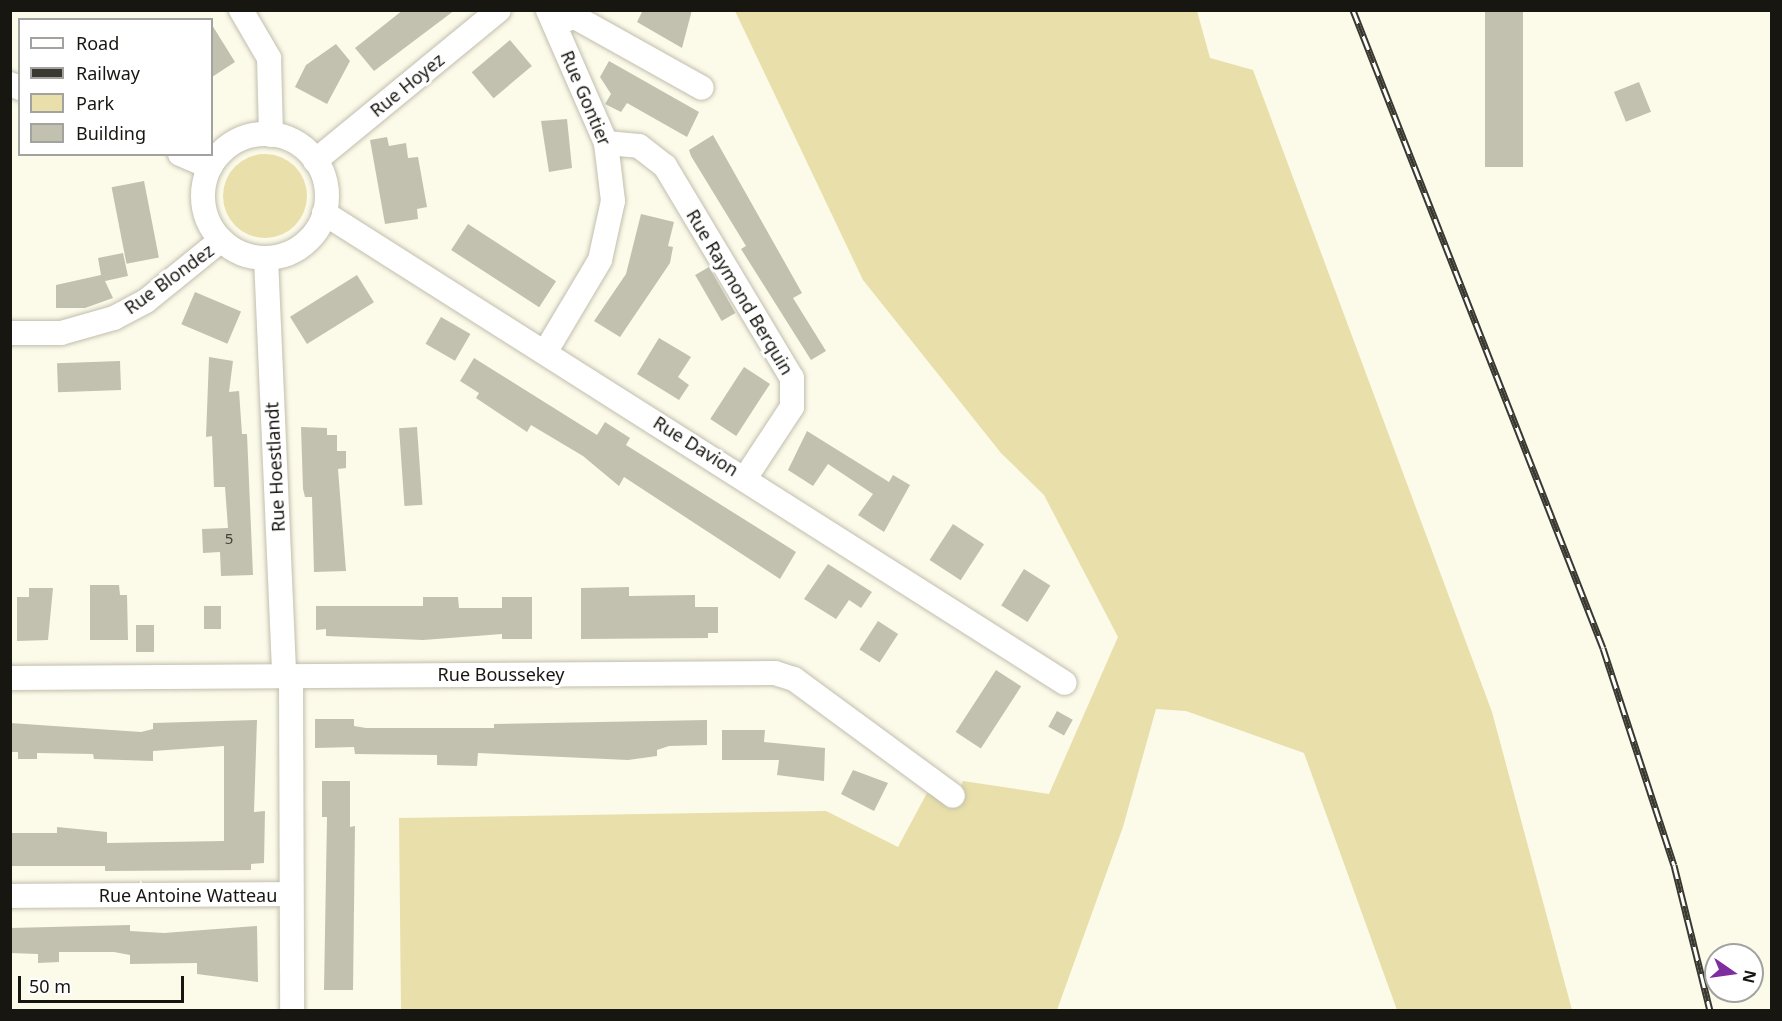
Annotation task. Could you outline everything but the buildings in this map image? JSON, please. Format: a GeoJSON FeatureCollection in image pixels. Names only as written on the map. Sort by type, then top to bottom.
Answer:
{"type":"FeatureCollection","features":[{"type":"Feature","properties":{"kind":"street"},"geometry":{"type":"LineString","coordinates":[[241,10],[269,58],[270,135]]}},
{"type":"Feature","properties":{"kind":"street","name":"Rue Hoyez"},"geometry":{"type":"LineString","coordinates":[[315,160],[499,10]]}},
{"type":"Feature","properties":{"kind":"street"},"geometry":{"type":"LineString","coordinates":[[551,17],[575,17],[702,88]]}},
{"type":"Feature","properties":{"kind":"street","name":"Rue Gontier"},"geometry":{"type":"LineString","coordinates":[[546,351],[609,237],[613,188],[606,143],[551,17]]}},
{"type":"Feature","properties":{"kind":"street"},"geometry":{"type":"LineString","coordinates":[[270,135],[298,144],[315,160],[326,186],[324,213],[302,245],[266,258],[242,254],[222,240],[204,206],[210,167],[236,142],[270,135]]}},
{"type":"Feature","properties":{"kind":"street","name":"Rue Raymond Berquin"},"geometry":{"type":"LineString","coordinates":[[606,143],[639,146],[665,166],[792,378],[792,407],[746,477]]}},
{"type":"Feature","properties":{"kind":"street"},"geometry":{"type":"LineString","coordinates":[[185,156],[210,167]]}},
{"type":"Feature","properties":{"kind":"street","name":"Rue Davion"},"geometry":{"type":"LineString","coordinates":[[324,213],[746,477],[1065,683]]}},
{"type":"Feature","properties":{"kind":"street","name":"Rue Blondez"},"geometry":{"type":"LineString","coordinates":[[10,333],[61,333],[114,318],[146,301],[222,240]]}},
{"type":"Feature","properties":{"kind":"street","name":"Rue Hoestlandt"},"geometry":{"type":"LineString","coordinates":[[266,258],[288,676]]}},
{"type":"Feature","properties":{"kind":"street","name":"Rue Boussekey"},"geometry":{"type":"LineString","coordinates":[[10,678],[782,674],[953,796]]}},
{"type":"Feature","properties":{"kind":"street","name":"Rue Antoine Watteau"},"geometry":{"type":"LineString","coordinates":[[10,896],[291,894],[288,676]]}},
{"type":"Feature","properties":{"kind":"street"},"geometry":{"type":"LineString","coordinates":[[291,894],[292,1011]]}},
{"type":"Feature","properties":{"kind":"green space"},"geometry":{"type":"Polygon","coordinates":[[[735,11],[1197,11],[1210,58],[1253,70],[1492,712],[1572,1010],[1397,1010],[1304,753],[1186,711],[1156,709],[1123,827],[1057,1010],[401,1010],[399,818],[826,811],[898,847],[927,793],[955,800],[963,781],[1049,794],[1118,637],[1044,495],[1001,453],[863,280],[735,11]]]}},
{"type":"Feature","properties":{"kind":"green space"},"geometry":{"type":"Polygon","coordinates":[[[265,154],[288,161],[300,173],[307,196],[300,219],[288,231],[265,238],[242,231],[230,219],[223,196],[230,173],[242,161],[265,154]]]}},
{"type":"Feature","properties":{"kind":"railway"},"geometry":{"type":"LineString","coordinates":[[1353,10],[1603,648],[1674,865],[1710,1010]]}}]}
